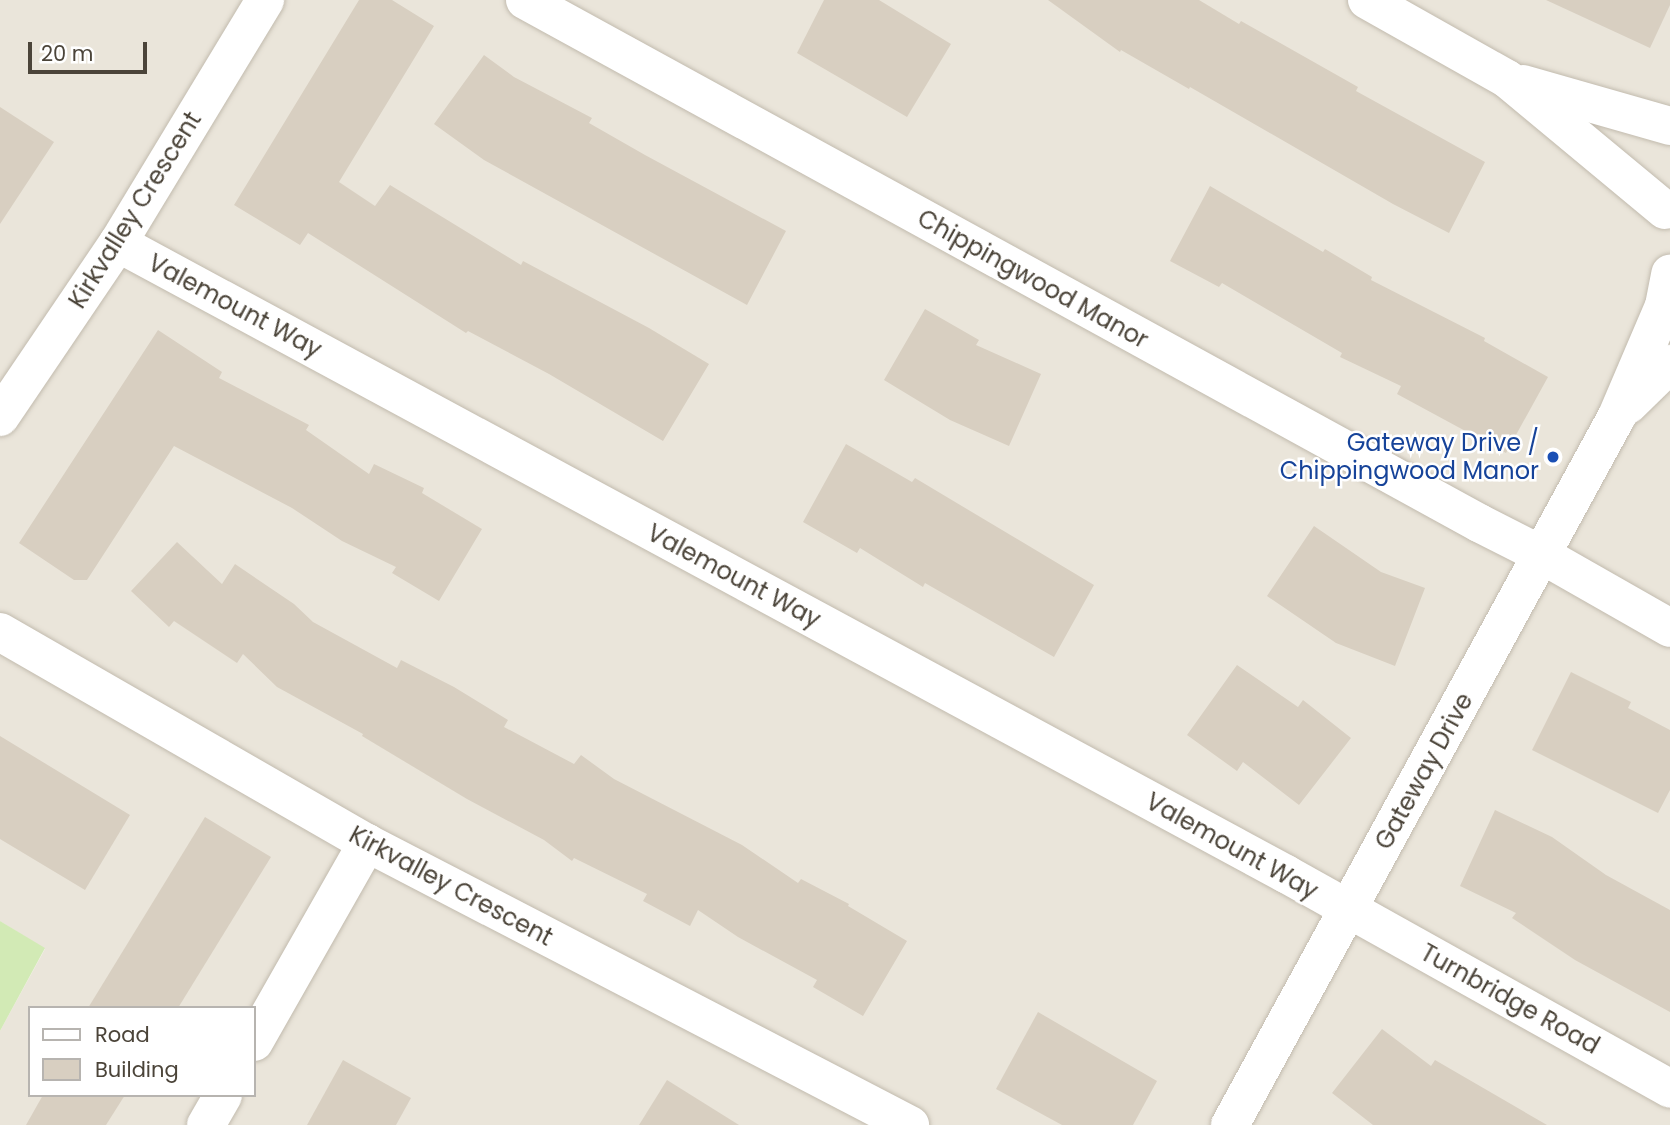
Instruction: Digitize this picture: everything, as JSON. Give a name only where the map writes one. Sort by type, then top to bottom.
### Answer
[{"type":"street","name":"Kirkvalley Crescent","points":[[0,417],[118,243],[265,0]]},
{"type":"street","name":"Chippingwood Manor","points":[[525,0],[1466,517],[1542,555],[1670,628]]},
{"type":"street","points":[[1367,0],[1507,79],[1668,206]]},
{"type":"street","points":[[1507,79],[1670,126]]},
{"type":"street","name":"Valemount Way","points":[[118,243],[1349,909]]},
{"type":"street","name":"Gateway Drive","points":[[1230,1125],[1617,416],[1664,306],[1670,274]]},
{"type":"street","name":"Gateway Drive","points":[[1617,416],[1670,364]]},
{"type":"street","name":"Kirkvalley Crescent","points":[[0,632],[367,843],[909,1125]]},
{"type":"street","points":[[256,1038],[367,843]]},
{"type":"street","name":"Turnbridge Road","points":[[1349,909],[1670,1089]]},
{"type":"street","points":[[206,1125],[222,1097]]},
{"type":"shaded area","points":[[0,0],[1670,0],[1670,1125],[0,1125],[0,1031],[45,949],[0,921]]},
{"type":"green space","points":[[0,921],[45,948],[0,1031]]},
{"type":"building","points":[[359,0],[392,0],[434,26],[339,182],[375,206],[390,185],[521,265],[523,261],[649,328],[709,364],[663,441],[549,374],[468,331],[466,333],[308,233],[300,245],[234,205]]},
{"type":"building","points":[[824,0],[879,0],[951,44],[907,117],[797,53]]},
{"type":"building","points":[[1048,0],[1199,0],[1358,87],[1356,91],[1485,162],[1449,233],[1393,204],[1190,87],[1189,89],[1121,50],[1120,52]]},
{"type":"building","points":[[1546,0],[1670,0],[1670,5],[1650,48]]},
{"type":"building","points":[[484,55],[514,77],[592,118],[589,123],[786,231],[747,305],[484,160],[434,124]]},
{"type":"building","points":[[0,107],[54,142],[0,224]]},
{"type":"building","points":[[1210,186],[1323,252],[1325,249],[1372,277],[1371,280],[1485,338],[1484,341],[1548,377],[1506,453],[1397,394],[1401,386],[1340,357],[1342,353],[1222,283],[1219,287],[1170,261]]},
{"type":"building","points":[[925,309],[979,340],[976,345],[1041,374],[1009,446],[950,420],[884,380]]},
{"type":"building","points":[[158,330],[222,372],[219,378],[309,425],[306,430],[369,474],[374,464],[424,488],[422,493],[482,529],[439,601],[392,573],[396,567],[342,541],[292,508],[174,446],[87,580],[74,580],[19,543]]},
{"type":"building","points":[[846,444],[912,482],[915,478],[1094,585],[1054,657],[925,583],[923,587],[860,548],[857,553],[803,522]]},
{"type":"building","points":[[1314,526],[1381,572],[1425,588],[1395,666],[1336,643],[1267,596]]},
{"type":"building","points":[[177,542],[222,584],[235,564],[294,604],[313,622],[397,668],[401,660],[454,687],[508,720],[504,727],[574,764],[581,755],[614,779],[742,845],[798,883],[801,879],[849,904],[848,906],[907,941],[863,1016],[813,987],[817,980],[738,937],[698,910],[690,926],[643,901],[647,894],[574,858],[572,861],[544,840],[467,799],[362,736],[363,734],[277,687],[243,654],[237,663],[174,621],[169,627],[131,591]]},
{"type":"building","points":[[1237,665],[1298,707],[1303,700],[1351,738],[1299,805],[1243,762],[1237,771],[1187,735]]},
{"type":"building","points":[[1571,672],[1631,702],[1628,708],[1670,730],[1670,790],[1658,813],[1532,750]]},
{"type":"building","points":[[0,736],[130,815],[85,890],[0,839]]},
{"type":"building","points":[[1495,810],[1552,837],[1606,875],[1670,910],[1670,1012],[1575,960],[1512,918],[1516,913],[1460,886]]},
{"type":"building","points":[[205,817],[271,857],[179,1006],[89,1006]]},
{"type":"building","points":[[1038,1012],[1157,1081],[1133,1125],[1062,1125],[996,1089]]},
{"type":"building","points":[[1382,1029],[1431,1066],[1435,1060],[1547,1125],[1373,1125],[1332,1093]]},
{"type":"building","points":[[343,1060],[411,1098],[396,1125],[307,1125]]},
{"type":"building","points":[[667,1080],[739,1125],[639,1125]]},
{"type":"building","points":[[42,1097],[124,1097],[106,1125],[26,1125]]},
{"type":"place","name":"Gateway Drive / Chippingwood Manor","points":[[1553,457]]}]
